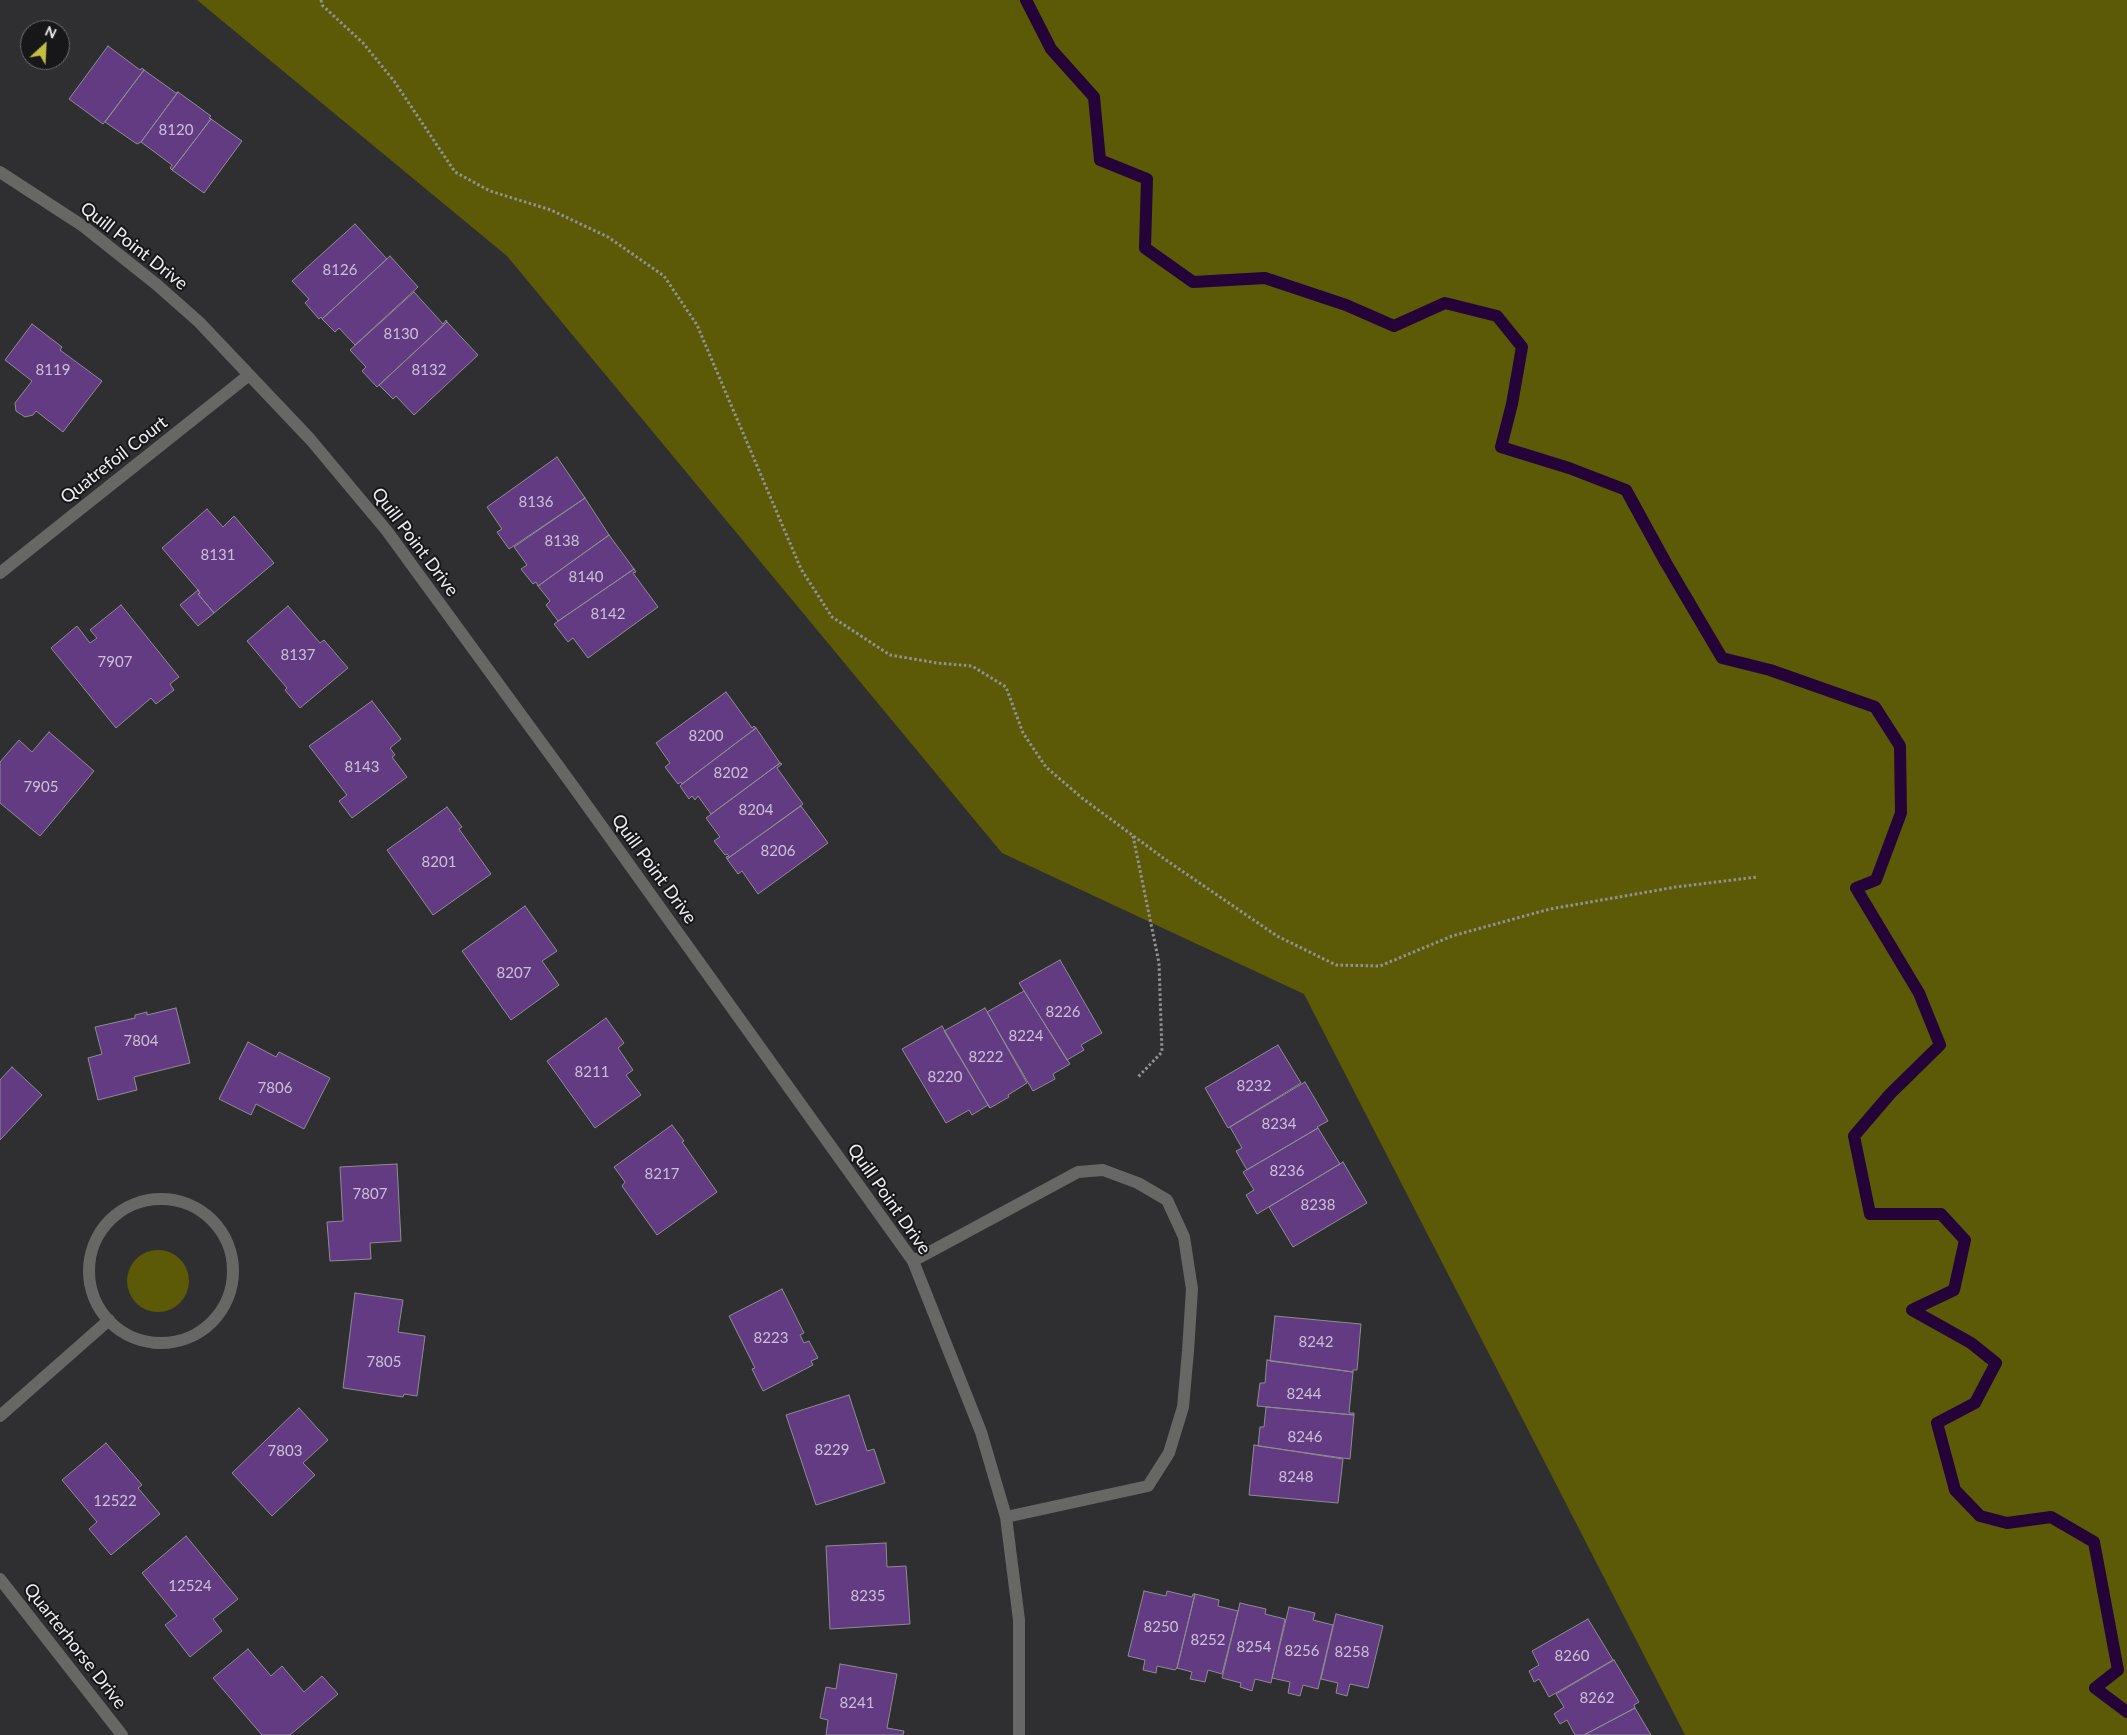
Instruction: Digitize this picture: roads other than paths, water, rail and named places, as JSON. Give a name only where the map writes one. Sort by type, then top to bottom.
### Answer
[{"type":"street","name":"Quill Point Drive","points":[[0,172],[83,226],[156,284],[199,322],[310,439],[387,531],[573,786],[913,1261],[981,1432],[1006,1517],[1019,1620],[1019,1735]]},
{"type":"street","name":"Quatrefoil Court","points":[[0,573],[249,375]]},
{"type":"street","points":[[913,1261],[1078,1172],[1104,1170],[1138,1183],[1167,1200],[1184,1237],[1192,1289],[1189,1333],[1183,1407],[1169,1453],[1148,1486],[1006,1517]]},
{"type":"street","points":[[152,1199],[175,1199],[196,1207],[214,1221],[227,1240],[233,1261],[233,1284],[225,1306],[211,1324],[192,1336],[171,1343],[148,1342],[127,1335],[109,1320],[96,1302],[90,1280],[90,1258],[98,1236],[112,1218],[130,1205],[152,1199]]},
{"type":"street","points":[[0,1416],[109,1320]]},
{"type":"street","name":"Quarterhorse Drive","points":[[0,1579],[122,1735]]},
{"type":"waterway","points":[[1026,0],[1051,49],[1094,97],[1100,160],[1147,179],[1145,248],[1193,282],[1265,278],[1346,305],[1394,326],[1445,303],[1497,316],[1522,347],[1512,404],[1501,447],[1569,468],[1626,490],[1722,658],[1770,670],[1875,707],[1900,746],[1901,813],[1876,880],[1856,888],[1919,993],[1940,1045],[1890,1094],[1854,1136],[1870,1214],[1941,1214],[1965,1240],[1954,1290],[1912,1310],[1971,1343],[1996,1363],[1975,1403],[1937,1423],[1955,1490],[1980,1516],[2007,1523],[2051,1517],[2094,1542],[2118,1670],[2095,1688],[2127,1712]]}]
